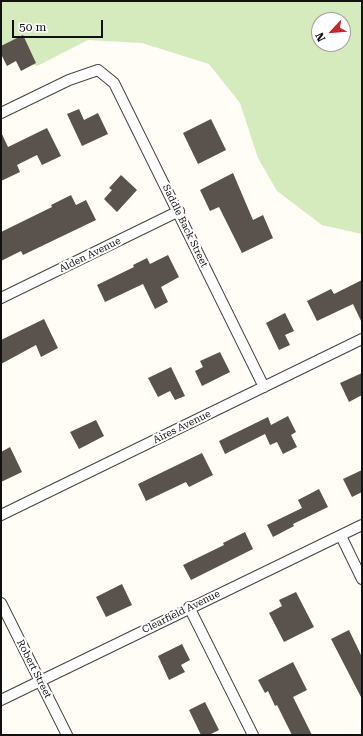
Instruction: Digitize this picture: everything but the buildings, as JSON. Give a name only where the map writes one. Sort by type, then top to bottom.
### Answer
[{"type":"street","name":"Saddle Back Street","points":[[1,113],[69,80],[98,70],[114,83],[179,212],[264,387]]},
{"type":"street","name":"Alden Avenue","points":[[1,298],[179,212]]},
{"type":"street","name":"Aires Avenue","points":[[1,515],[362,339]]},
{"type":"street","name":"Clearfield Avenue","points":[[1,700],[362,525]]},
{"type":"street","points":[[341,536],[362,579]]},
{"type":"street","name":"Robert Street","points":[[1,603],[67,735]]},
{"type":"street","points":[[190,608],[253,735]]},
{"type":"green space","points":[[1,1],[359,1],[362,7],[362,234],[322,225],[277,191],[258,158],[240,103],[209,64],[142,43],[88,40],[37,66],[5,52],[1,48]]}]
